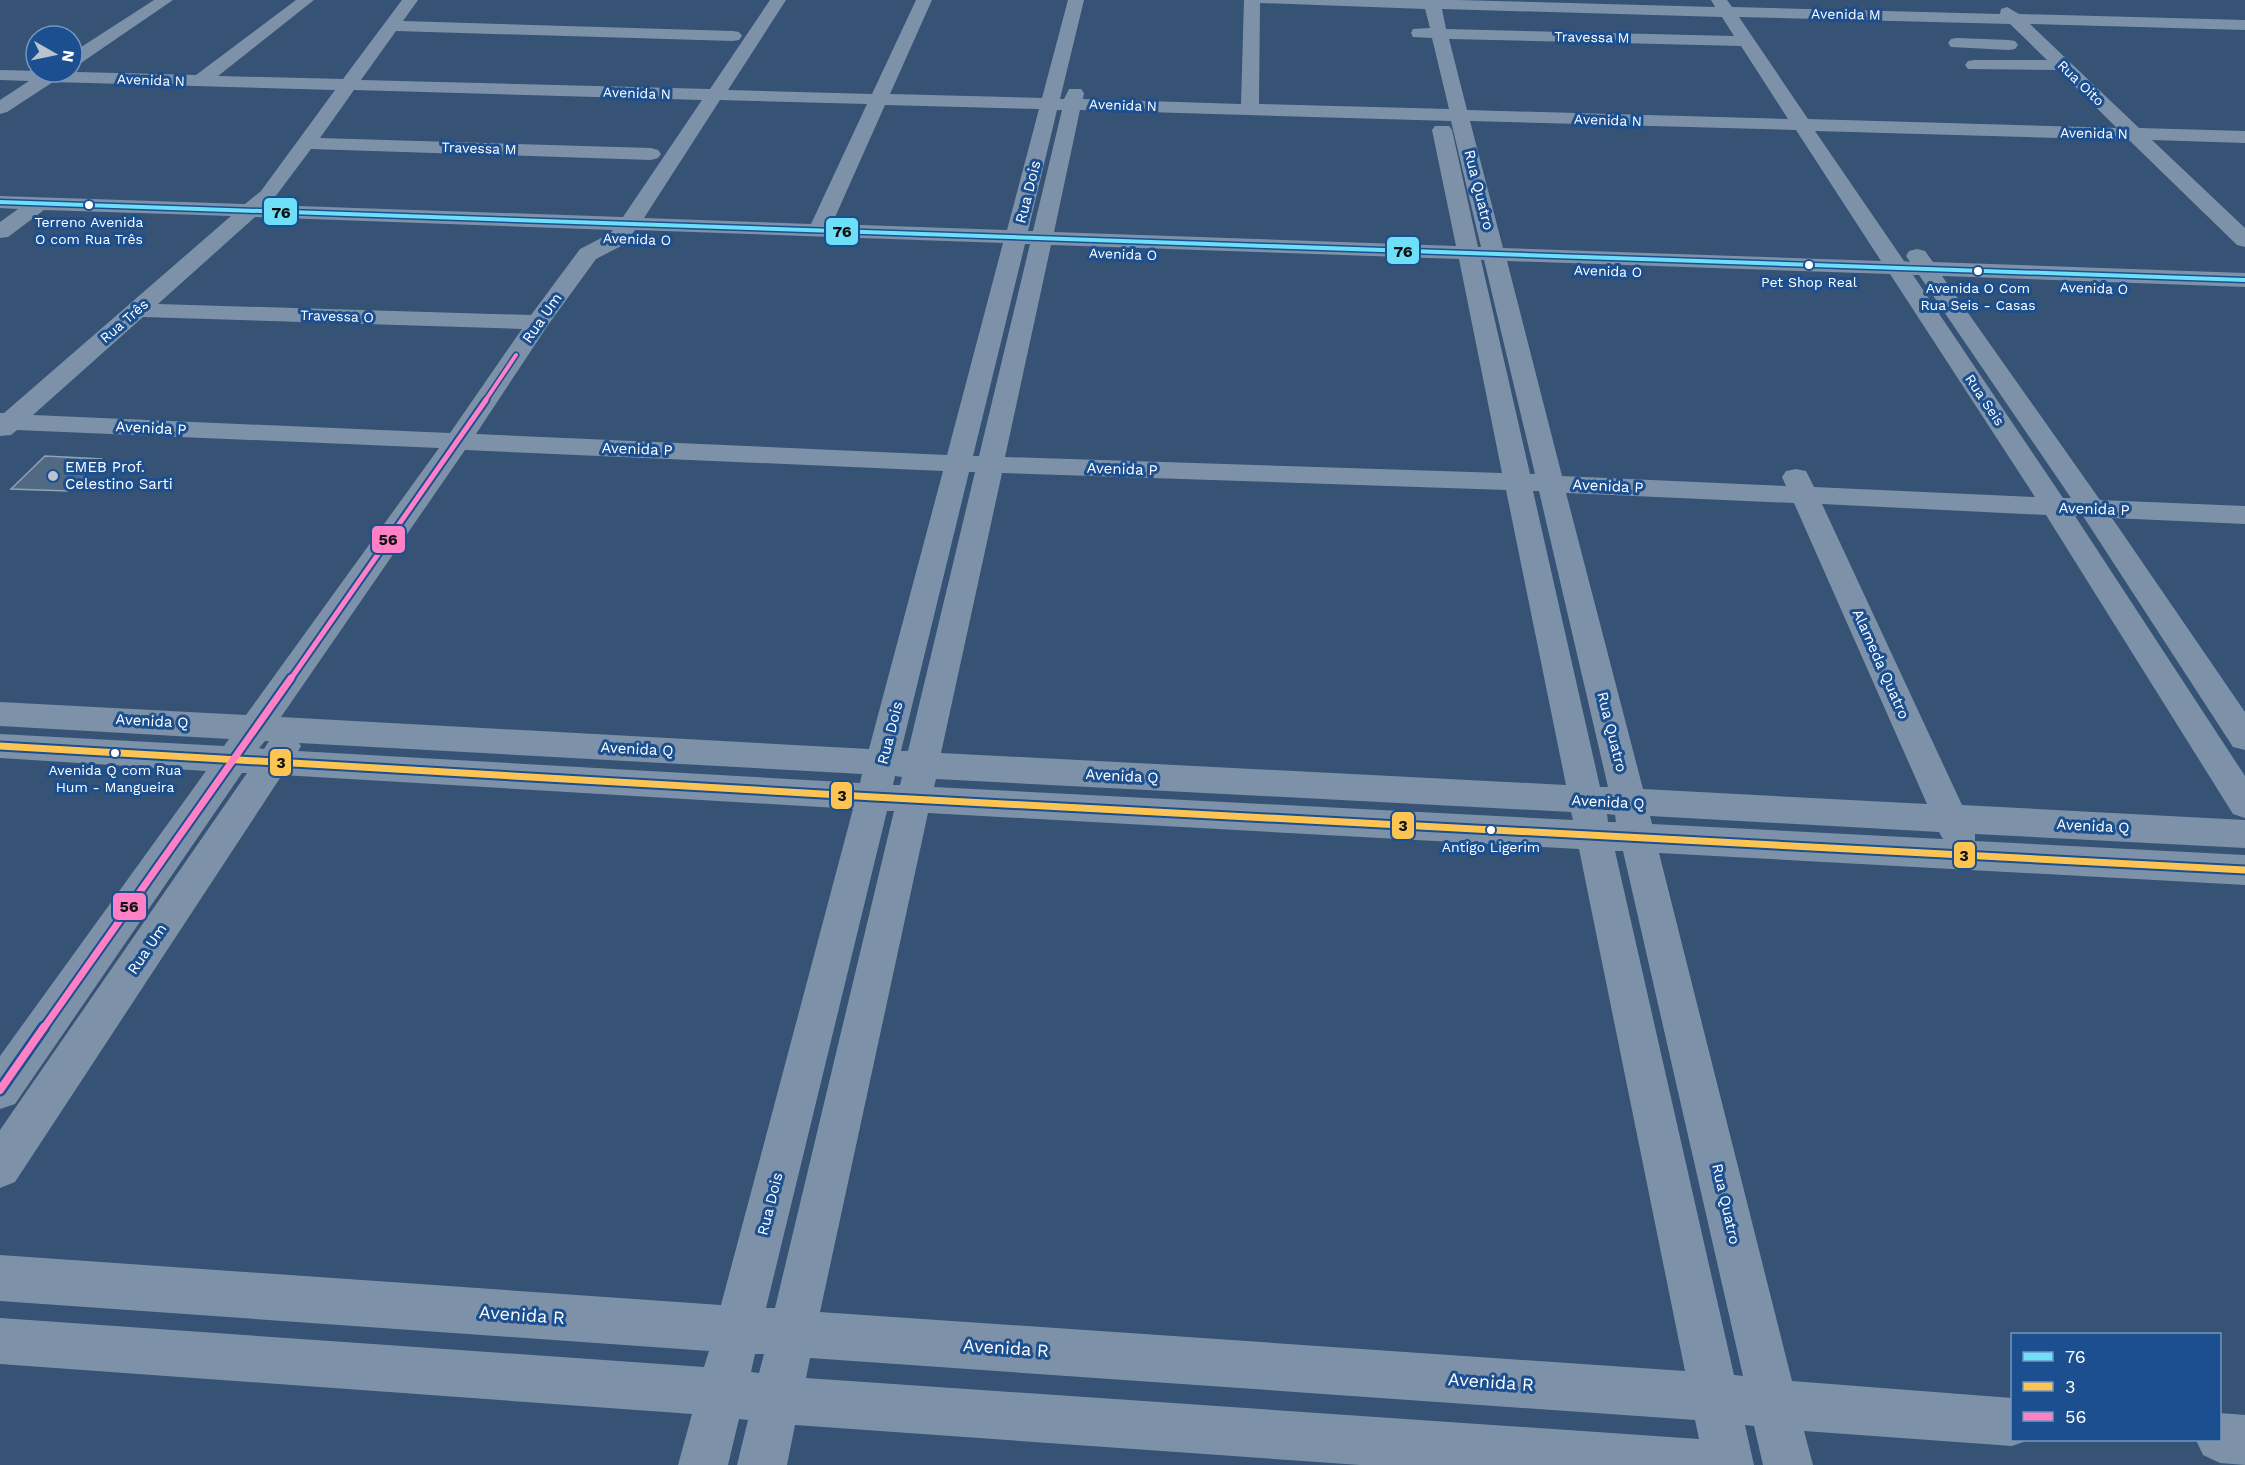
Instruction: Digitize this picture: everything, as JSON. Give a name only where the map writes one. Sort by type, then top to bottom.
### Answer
[{"type":"street","points":[[84,40],[148,0]]},
{"type":"street","points":[[84,53],[165,0]]},
{"type":"street","points":[[206,76],[306,0]]},
{"type":"street","name":"Rua Três","points":[[32,402],[242,218],[280,181],[410,0]]},
{"type":"street","name":"Rua Um","points":[[0,1090],[465,431],[538,322],[607,231],[708,82],[733,36],[759,0]]},
{"type":"street","name":"Rua Um","points":[[681,111],[778,0]]},
{"type":"street","points":[[819,230],[924,0]]},
{"type":"street","name":"Rua Dois","points":[[762,1465],[917,782],[1015,244],[1076,0]]},
{"type":"street","points":[[1250,104],[1252,0]]},
{"type":"street","name":"Avenida M","points":[[1266,0],[1424,12],[1732,5]]},
{"type":"street","name":"Avenida M","points":[[1532,0],[2014,10],[2245,18]]},
{"type":"street","name":"Rua Seis","points":[[1732,5],[1746,41],[1809,120],[1838,145]]},
{"type":"street","name":"Rua Seis","points":[[1732,5],[1916,275],[2077,487],[2245,738]]},
{"type":"street","name":"Avenida M","points":[[2014,10],[2245,26]]},
{"type":"street","name":"Rua Oito","points":[[2014,10],[2043,46],[2063,65],[2142,129],[2186,158]]},
{"type":"street","name":"Rua Oito","points":[[2014,10],[2142,129],[2245,240]]},
{"type":"street","name":"Travessa M","points":[[1424,12],[1746,41]]},
{"type":"street","name":"Rua Quatro","points":[[1424,12],[1483,260],[1549,473],[1788,1465]]},
{"type":"street","points":[[392,26],[733,36]]},
{"type":"street","points":[[1957,43],[2043,46]]},
{"type":"street","name":"Avenida N","points":[[0,65],[24,69]]},
{"type":"street","points":[[1974,65],[2063,65]]},
{"type":"street","name":"Avenida N","points":[[84,68],[206,76]]},
{"type":"street","name":"Rua Dois","points":[[703,1465],[878,780],[1042,244],[1080,70]]},
{"type":"street","name":"Avenida N","points":[[0,75],[24,73]]},
{"type":"street","name":"Avenida N","points":[[84,73],[352,81],[708,82],[881,93],[1448,110],[2142,129],[2245,127]]},
{"type":"street","points":[[0,94],[24,81]]},
{"type":"street","points":[[0,108],[27,84]]},
{"type":"street","name":"Avenida N","points":[[2142,129],[2245,137]]},
{"type":"street","points":[[638,172],[663,137]]},
{"type":"street","name":"Travessa M","points":[[307,143],[651,154]]},
{"type":"street","name":"Avenida O","points":[[0,202],[203,222]]},
{"type":"street","points":[[0,232],[10,217],[38,204]]},
{"type":"street","name":"Avenida O","points":[[10,217],[203,222],[242,218],[1916,275],[2245,280]]},
{"type":"street","name":"Avenida O","points":[[607,231],[819,230],[1015,244]]},
{"type":"street","name":"Rua Seis","points":[[1906,240],[1916,275],[2049,497],[2245,804]]},
{"type":"street","name":"Rua Quatro","points":[[1483,260],[1515,472],[1729,1465]]},
{"type":"street","name":"Avenida O","points":[[1916,275],[2245,293]]},
{"type":"street","name":"Travessa O","points":[[136,310],[538,322]]},
{"type":"street","name":"Avenida P","points":[[3,418],[32,402],[465,431]]},
{"type":"street","name":"Avenida P","points":[[3,418],[465,431],[977,454],[1549,473],[2049,497],[2092,509],[2245,515]]},
{"type":"street","name":"Alameda Quatro","points":[[1799,484],[1968,855]]},
{"type":"street","name":"Avenida P","points":[[2049,497],[2077,487],[2245,493]]},
{"type":"street","name":"Avenida Q","points":[[0,714],[255,726],[284,745],[494,774],[878,780],[1589,818],[1638,838],[2245,870]]},
{"type":"street","points":[[494,774],[509,742]]},
{"type":"street","name":"Avenida Q","points":[[0,746],[233,759],[284,745],[509,742],[878,780]]},
{"type":"street","name":"Rua Um","points":[[0,1167],[284,745]]},
{"type":"street","name":"Avenida Q","points":[[1589,818],[1629,802],[2245,834]]},
{"type":"street","name":"Avenida R","points":[[0,1278],[1714,1397],[1773,1404],[2011,1422]]},
{"type":"street","points":[[0,1341],[722,1392],[777,1400],[1715,1465]]},
{"type":"street","points":[[2221,1438],[2245,1440]]},
{"type":"building","points":[[45,456],[101,459],[69,491],[11,489]]},
{"type":"transit line","name":"76","points":[[0,202],[2245,280]]},
{"type":"transit line","name":"56","points":[[0,1090],[458,441],[516,355]]},
{"type":"transit line","name":"3","points":[[0,746],[874,797],[2245,870]]},
{"type":"place","name":"Terreno Avenida O com Rua Três","points":[[89,205]]},
{"type":"place","name":"Pet Shop Real","points":[[1809,265]]},
{"type":"place","name":"Avenida O Com Rua Seis - Casas","points":[[1978,271]]},
{"type":"place","name":"EMEB Prof. Celestino Sarti","points":[[53,476]]},
{"type":"place","name":"Avenida Q com Rua Hum - Mangueira","points":[[115,753]]},
{"type":"place","name":"Antigo Ligerim","points":[[1491,830]]}]
